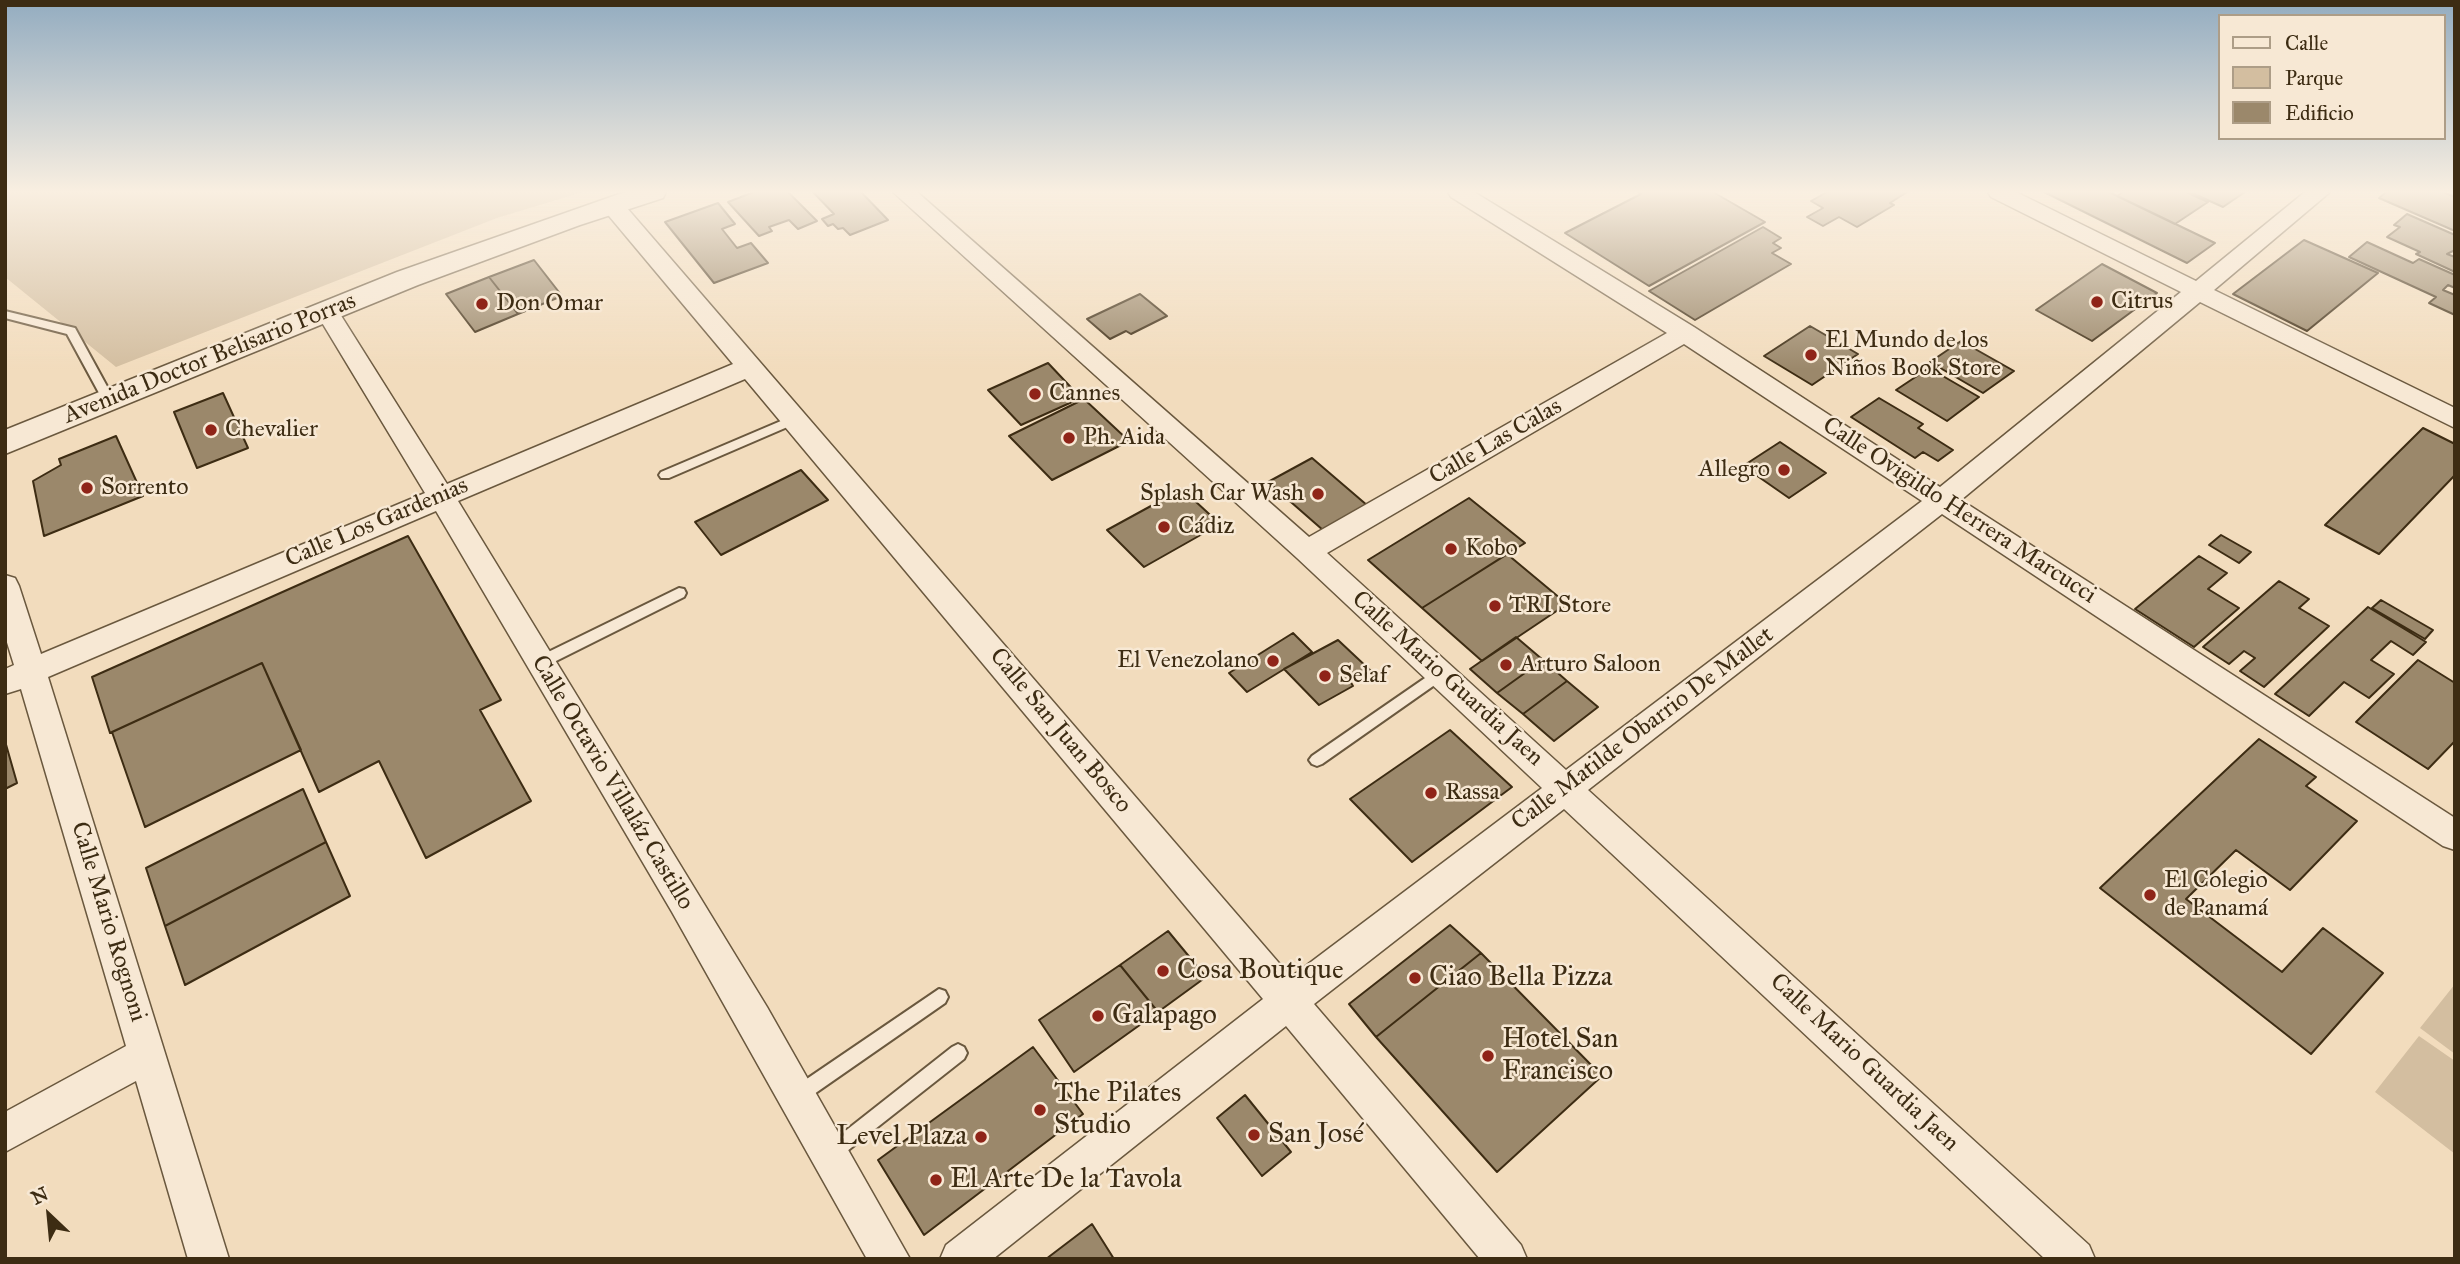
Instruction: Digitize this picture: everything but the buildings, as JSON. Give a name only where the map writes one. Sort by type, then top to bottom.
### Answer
[{"type":"street","name":"Avenida Doctor Belisario Porras","points":[[5,443],[480,251]]},
{"type":"street","name":"Calle San Juan Bosco","points":[[651,251],[1290,1000],[1507,1259]]},
{"type":"street","name":"Calle Mario Guardia Jaen","points":[[970,251],[1441,673],[2075,1259]]},
{"type":"street","name":"Calle Ovigildo Herrera Marcucci","points":[[1554,251],[1685,333],[2455,836]]},
{"type":"street","points":[[2119,251],[2455,419]]},
{"type":"street","name":"Calle Matilde Obarrio De Mallet","points":[[960,1259],[1290,1000],[1942,500],[2247,251]]},
{"type":"street","name":"Calle Octavio Villaláz Castillo","points":[[327,311],[541,662],[798,1095],[890,1259]]},
{"type":"street","name":"Calle Las Calas","points":[[1307,551],[1685,333]]},
{"type":"street","name":"Calle Los Gardenias","points":[[18,676],[750,366]]},
{"type":"street","name":"Calle Mario Rognoni","points":[[5,586],[18,676],[148,1054],[209,1259]]},
{"type":"street","points":[[5,1133],[148,1054]]},
{"type":"lane","points":[[5,314],[71,331],[109,401]]},
{"type":"lane","points":[[665,475],[795,419]]},
{"type":"lane","points":[[541,662],[679,593]]},
{"type":"lane","points":[[1317,760],[1441,673]]},
{"type":"lane","points":[[798,1095],[939,997]]},
{"type":"lane","points":[[831,1153],[958,1053]]},
{"type":"green space","points":[[5,251],[413,251],[116,367],[5,277]]},
{"type":"green space","points":[[2455,984],[2455,1054],[2420,1028]]},
{"type":"green space","points":[[2419,1036],[2455,1061],[2455,1154],[2375,1092]]},
{"type":"place","name":"Citrus","points":[[2097,302]]},
{"type":"place","name":"Don Omar","points":[[482,304]]},
{"type":"place","name":"El Mundo de los Niños Book Store","points":[[1811,355]]},
{"type":"place","name":"Cannes","points":[[1035,394]]},
{"type":"place","name":"Chevalier","points":[[211,430]]},
{"type":"place","name":"Ph. Aida","points":[[1069,438]]},
{"type":"place","name":"Allegro","points":[[1784,470]]},
{"type":"place","name":"Sorrento","points":[[87,488]]},
{"type":"place","name":"Splash Car Wash","points":[[1318,494]]},
{"type":"place","name":"Cádiz","points":[[1164,527]]},
{"type":"place","name":"Kobo","points":[[1451,549]]},
{"type":"place","name":"TRI Store","points":[[1495,606]]},
{"type":"place","name":"El Venezolano","points":[[1273,661]]},
{"type":"place","name":"Arturo Saloon","points":[[1506,665]]},
{"type":"place","name":"Selaf","points":[[1325,676]]},
{"type":"place","name":"Rassa","points":[[1431,793]]},
{"type":"place","name":"El Colegio de Panamá","points":[[2150,895]]},
{"type":"place","name":"Cosa Boutique","points":[[1163,971]]},
{"type":"place","name":"Ciao Bella Pizza","points":[[1415,978]]},
{"type":"place","name":"Galapago","points":[[1098,1016]]},
{"type":"place","name":"Hotel San Francisco","points":[[1488,1056]]},
{"type":"place","name":"The Pilates Studio","points":[[1040,1110]]},
{"type":"place","name":"San José","points":[[1254,1135]]},
{"type":"place","name":"Level Plaza","points":[[981,1137]]},
{"type":"place","name":"El Arte De la Tavola","points":[[936,1180]]}]
